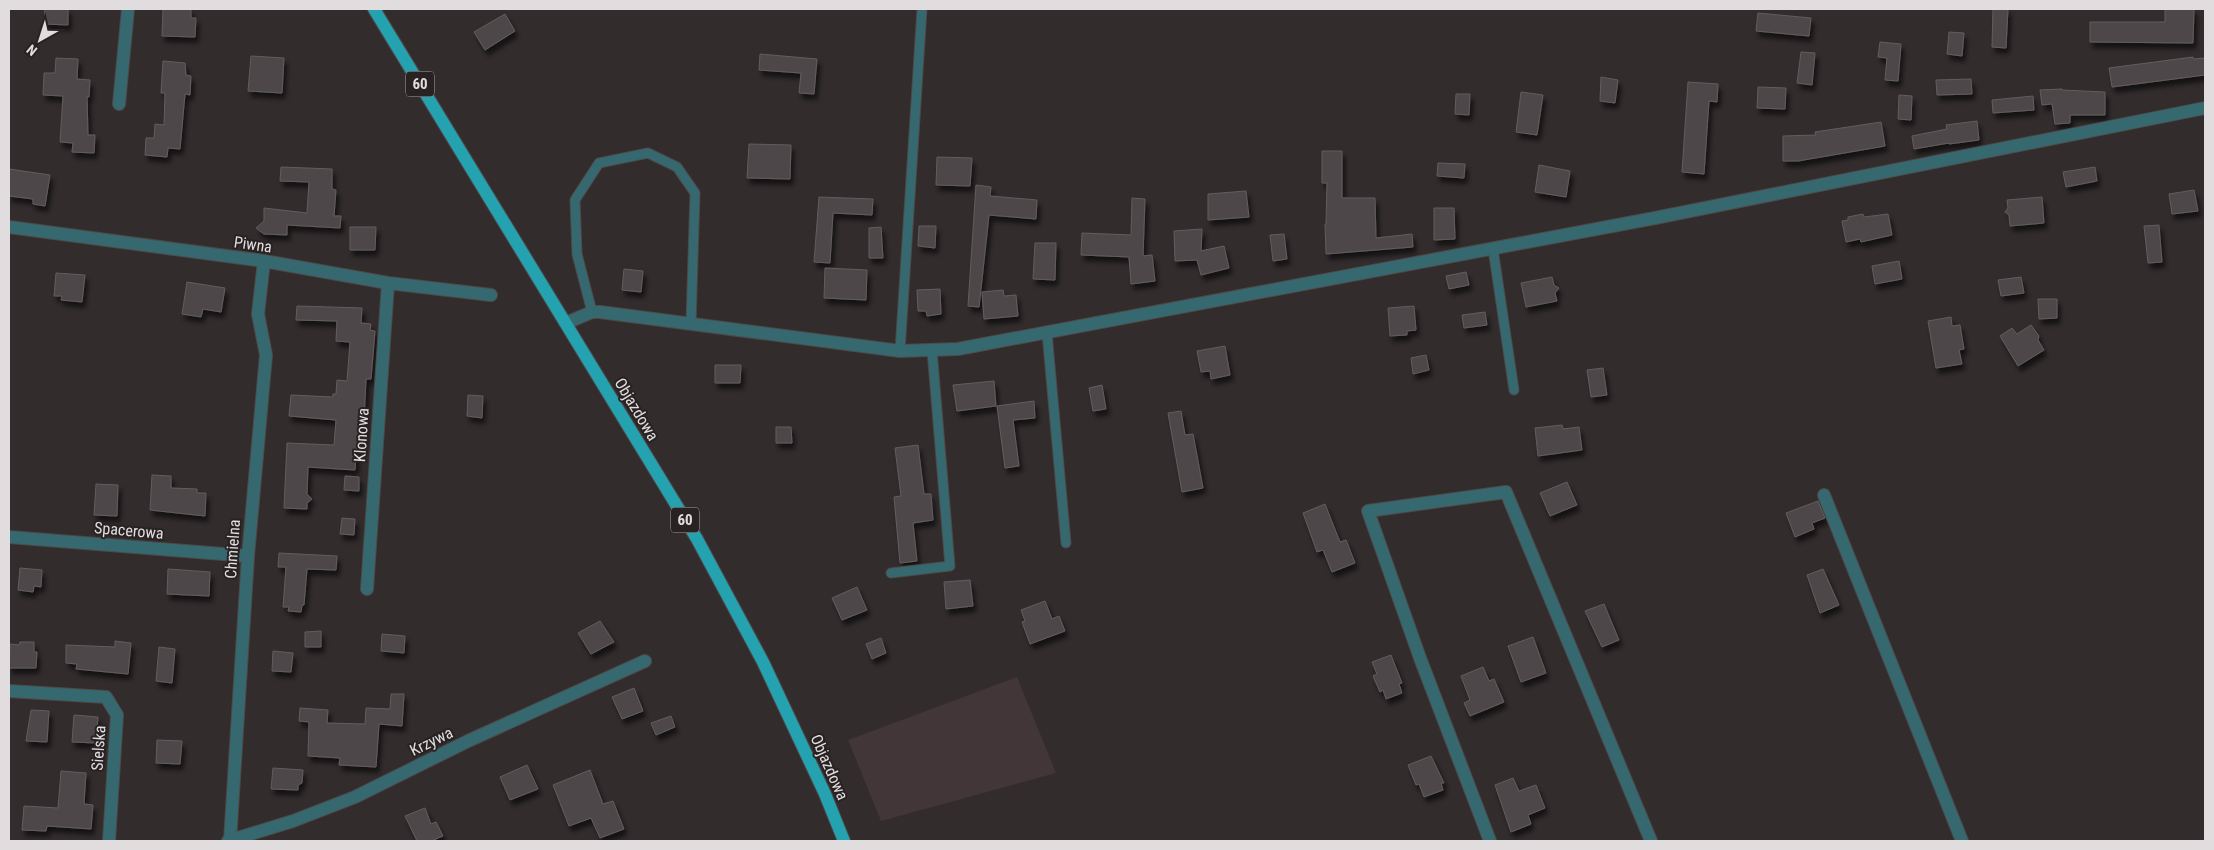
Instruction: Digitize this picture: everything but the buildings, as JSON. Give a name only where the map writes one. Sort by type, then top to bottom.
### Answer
[{"type":"main road","name":"Objazdowa","points":[[374,9],[566,323],[729,597],[793,723],[844,841]]},
{"type":"street","points":[[119,104],[128,9]]},
{"type":"street","points":[[566,323],[592,312],[600,312],[900,351],[958,349],[1665,216],[2205,108]]},
{"type":"street","name":"Piwna","points":[[9,227],[264,261],[388,283],[491,296]]},
{"type":"street","name":"Chmielna","points":[[229,841],[248,556],[266,355],[258,314],[264,261]]},
{"type":"street","name":"Klonowa","points":[[367,589],[388,283]]},
{"type":"street","points":[[1490,841],[1420,658],[1368,511],[1506,492],[1651,841]]},
{"type":"street","points":[[1824,495],[1962,841]]},
{"type":"street","name":"Spacerowa","points":[[9,537],[248,556]]},
{"type":"street","name":"Krzywa","points":[[229,841],[293,821],[355,797],[468,741],[645,661]]},
{"type":"street","name":"Sielska","points":[[9,691],[106,697],[117,714],[109,841]]},
{"type":"lane","points":[[900,351],[922,9]]},
{"type":"lane","points":[[592,312],[577,254],[575,200],[599,163],[648,153],[677,167],[695,193],[691,323]]},
{"type":"lane","points":[[1493,249],[1514,390]]},
{"type":"lane","points":[[1047,333],[1066,543]]},
{"type":"lane","points":[[891,573],[950,566],[932,350]]},
{"type":"shaded area","points":[[1017,677],[1056,773],[881,821],[848,740]]}]
